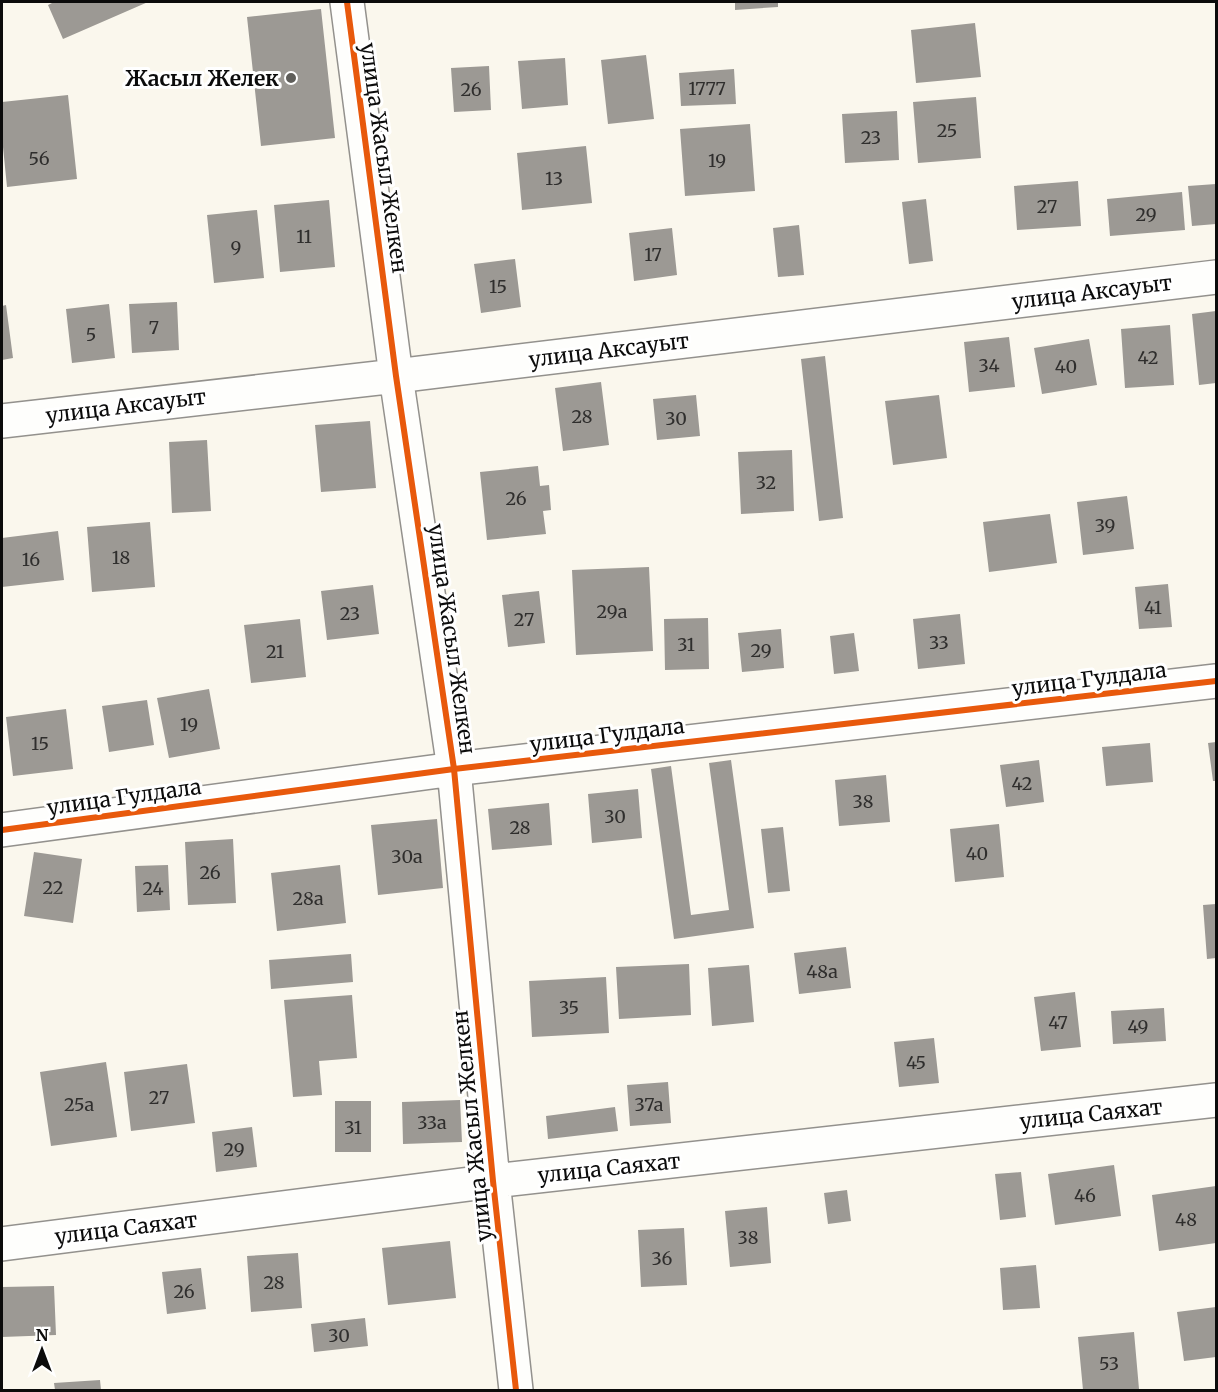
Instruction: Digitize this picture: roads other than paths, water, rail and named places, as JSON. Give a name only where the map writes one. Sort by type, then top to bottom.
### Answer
[{"type":"street","name":"улица Жасыл Желкен","points":[[347,2],[396,376],[454,769],[516,1390]]},
{"type":"street","name":"улица Аксауыт","points":[[2,421],[1216,277]]},
{"type":"street","name":"улица Гулдала","points":[[2,830],[454,769],[1216,681]]},
{"type":"street","name":"улица Саяхат","points":[[2,1244],[494,1181],[1216,1100]]},
{"type":"place","name":"Жасыл Желек","points":[[291,78]]}]
